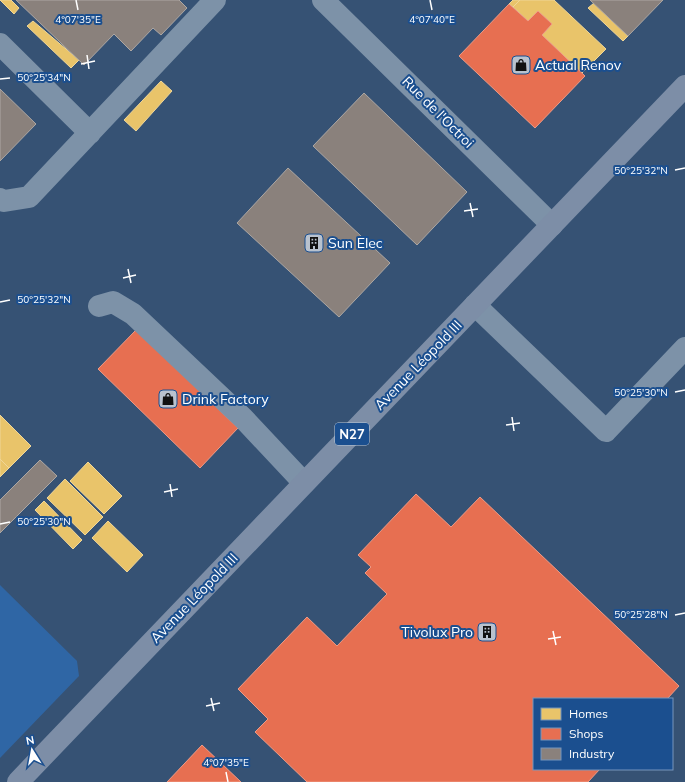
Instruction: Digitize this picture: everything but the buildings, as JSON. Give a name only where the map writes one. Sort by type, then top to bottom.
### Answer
[{"type":"main road","name":"Avenue Léopold III","points":[[24,780],[304,483],[685,86]]},
{"type":"street","points":[[0,199],[4,201],[29,197],[215,0]]},
{"type":"street","name":"Rue de l'Octroi","points":[[323,0],[552,225]]},
{"type":"street","points":[[0,44],[90,133]]},
{"type":"street","points":[[99,306],[113,302],[133,314],[243,418],[304,483]]},
{"type":"street","points":[[475,306],[606,431],[685,348]]},
{"type":"shaded area","points":[[0,585],[77,661],[79,676],[0,758]]},
{"type":"place","name":"Actual Renov","points":[[521,65]]},
{"type":"place","name":"Sun Elec","points":[[314,243]]},
{"type":"place","name":"Drink Factory","points":[[168,399]]},
{"type":"place","name":"Tivolux Pro","points":[[487,632]]}]
